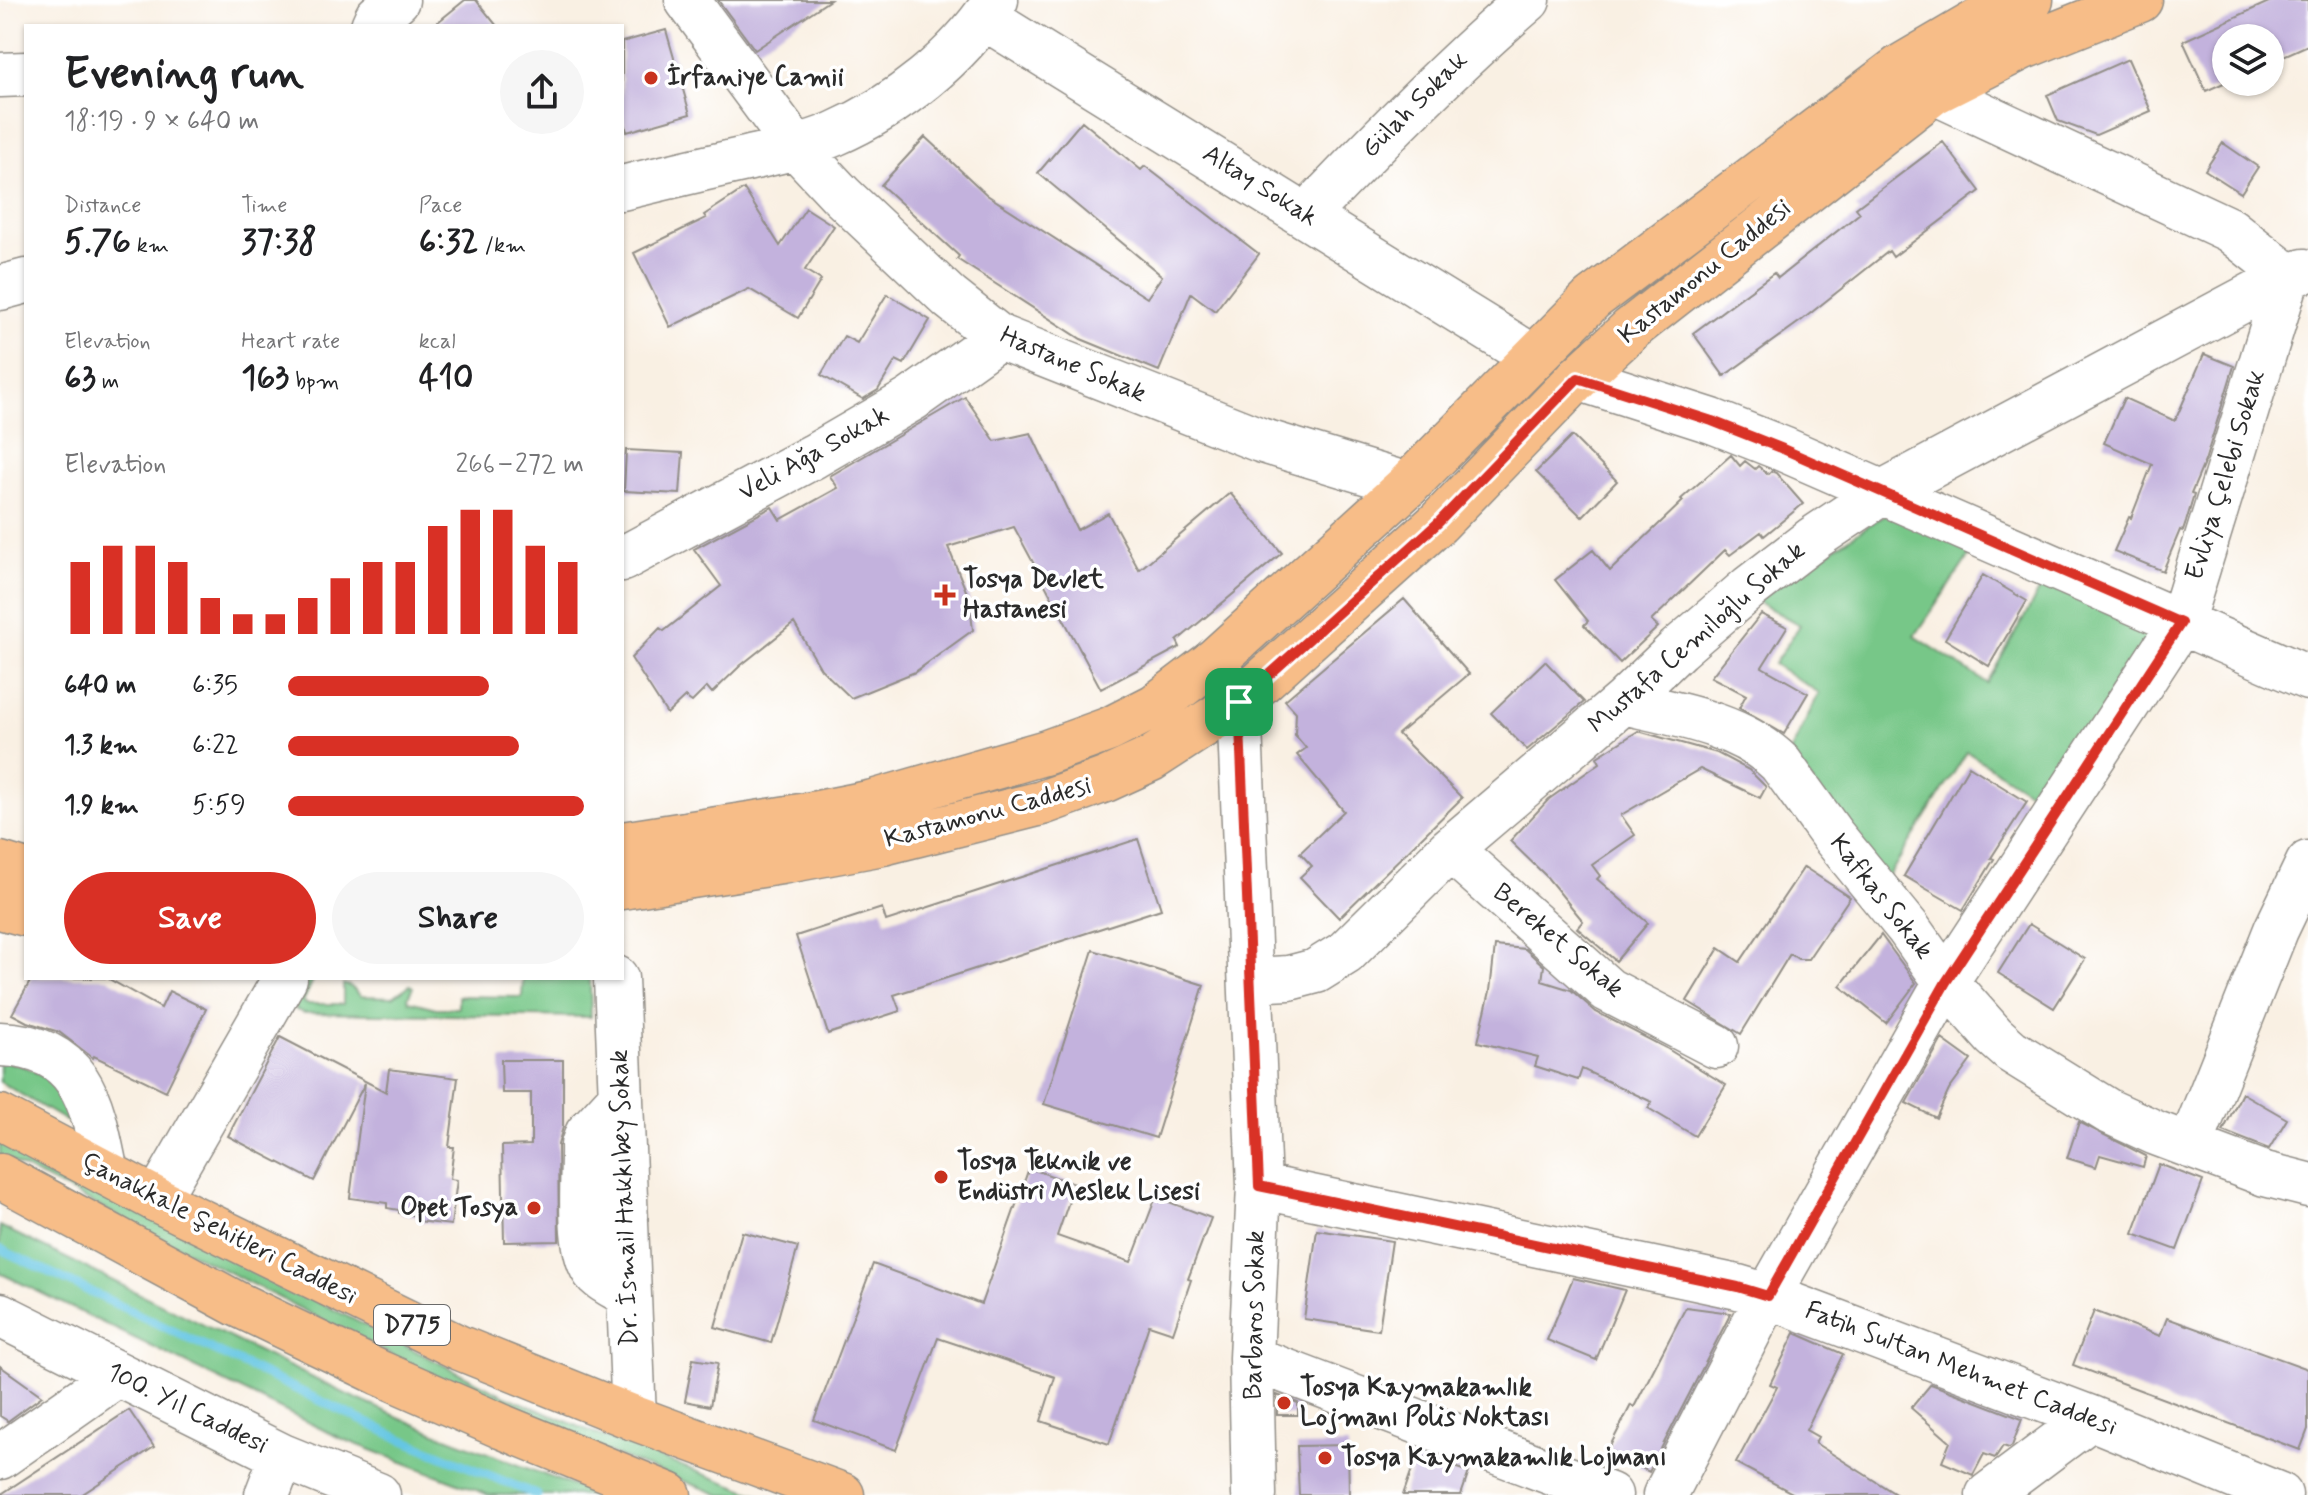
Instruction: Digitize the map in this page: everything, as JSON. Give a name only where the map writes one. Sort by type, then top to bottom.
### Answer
[{"type":"main road","name":"Kastamonu Caddesi","points":[[624,844],[873,802],[1047,752],[1110,729],[1155,706],[1213,662],[1408,485],[1592,299],[1900,67],[1982,19],[2031,0]]},
{"type":"main road","name":"Kastamonu Caddesi","points":[[624,887],[883,843],[1042,803],[1151,759],[1239,702],[1438,523],[1578,378],[1631,329],[1934,92],[2021,48],[2140,0]]},
{"type":"main road","points":[[0,864],[19,905]]},
{"type":"main road","name":"Çanakkale Şehitleri Caddesi","points":[[0,1117],[157,1200],[460,1348],[634,1418],[842,1495]]},
{"type":"main road","name":"Çanakkale Şehitleri Caddesi","points":[[0,1176],[237,1304],[380,1373],[669,1495]]},
{"type":"street","points":[[374,24],[377,17],[397,0]]},
{"type":"street","name":"Hastane Sokak","points":[[687,0],[796,147],[874,227],[950,298],[999,337],[1260,440],[1408,485]]},
{"type":"street","name":"Gülah Sokak","points":[[1307,215],[1387,130],[1474,46],[1528,0]]},
{"type":"street","points":[[624,188],[796,147],[834,134],[870,115],[930,74],[956,51],[991,9]]},
{"type":"street","name":"Altay Sokak","points":[[991,9],[1307,215],[1533,357]]},
{"type":"street","points":[[0,75],[24,74]]},
{"type":"street","points":[[1934,92],[2230,230],[2298,273]]},
{"type":"street","name":"Mustafa Cemiloğlu Sokak","points":[[1251,980],[1289,978],[1316,971],[1345,953],[1450,849],[1623,702],[1678,649],[1749,588],[1814,538],[1883,492],[2298,273]]},
{"type":"street","name":"Evliya Çelebi Sokak","points":[[1665,1495],[1768,1296],[1946,982],[2181,623],[2298,273]]},
{"type":"street","points":[[0,288],[24,282]]},
{"type":"street","name":"Veli Ağa Sokak","points":[[624,558],[814,456],[912,399],[999,337]]},
{"type":"street","points":[[1578,378],[1712,421],[1883,492],[2308,678]]},
{"type":"street","points":[[1213,662],[1239,702]]},
{"type":"street","name":"Barbaros Sokak","points":[[1239,702],[1259,1186],[1251,1358],[1254,1495]]},
{"type":"street","name":"Kafkas Sokak","points":[[1623,702],[1719,728],[1771,753],[1839,845],[1908,928],[1946,982],[1994,1036],[2023,1059],[2108,1111],[2265,1174],[2308,1185]]},
{"type":"street","name":"Bereket Sokak","points":[[1450,849],[1608,990],[1716,1046]]},
{"type":"street","points":[[2190,1146],[2276,930],[2308,863]]},
{"type":"street","points":[[157,1200],[284,980]]},
{"type":"street","name":"Dr. İsmail Hakkıbey Sokak","points":[[616,980],[634,1418]]},
{"type":"street","points":[[0,1044],[40,1050],[69,1069],[88,1098],[106,1173]]},
{"type":"street","name":"Fatih Sultan Mehmet Caddesi","points":[[1259,1186],[1768,1296],[2091,1418],[2280,1495]]},
{"type":"street","name":"100. Yıl Caddesi","points":[[0,1315],[117,1375],[275,1475],[378,1495]]},
{"type":"street","points":[[1251,1358],[1610,1495]]},
{"type":"street","points":[[0,1457],[117,1375]]},
{"type":"street","points":[[1988,1495],[2091,1418]]},
{"type":"green space","points":[[1887,513],[1973,550],[1915,636],[1987,683],[2043,584],[2157,633],[2044,801],[1967,752],[1886,880],[1790,753],[1819,693],[1774,664],[1800,625],[1756,601]]},
{"type":"green space","points":[[306,980],[313,980],[303,1002],[307,1004],[343,1004],[343,984],[361,996],[393,997],[410,985],[413,987],[409,1001],[436,1008],[458,1008],[458,996],[522,997],[523,980],[590,980],[591,1017],[304,1013],[296,1010],[294,1005]]},
{"type":"green space","points":[[0,1061],[27,1068],[47,1080],[61,1098],[71,1124],[0,1082]]},
{"type":"green space","points":[[0,1141],[501,1394],[609,1439],[760,1495],[721,1495],[612,1454],[413,1366],[0,1156]]},
{"type":"green space","points":[[0,1226],[348,1395],[433,1432],[597,1495],[489,1495],[340,1438],[0,1273]]},
{"type":"building","points":[[465,0],[476,0],[495,24],[435,24]]},
{"type":"building","points":[[718,0],[830,0],[755,50]]},
{"type":"building","points":[[2273,0],[2308,0],[2308,45],[2284,56],[2284,24],[2220,24]]},
{"type":"building","points":[[2212,28],[2212,88],[2206,91],[2183,41]]},
{"type":"building","name":"İrfaniye Camii","points":[[666,30],[690,114],[627,132],[624,121],[624,41]]},
{"type":"building","points":[[2128,59],[2151,111],[2096,135],[2058,121],[2047,95]]},
{"type":"building","points":[[1082,121],[1141,170],[1145,166],[1259,254],[1215,311],[1191,293],[1159,371],[1081,339],[957,259],[959,256],[881,185],[925,137],[987,195],[1147,298],[1162,276],[1038,173]]},
{"type":"building","points":[[1943,142],[1980,191],[1893,257],[1889,251],[1802,320],[1724,376],[1693,333],[1774,273],[1778,278],[1860,213],[1856,208]]},
{"type":"building","points":[[2223,143],[2258,167],[2241,193],[2205,170]]},
{"type":"building","points":[[744,189],[780,246],[806,208],[834,226],[805,270],[821,280],[798,318],[749,289],[670,327],[634,253],[706,218],[704,215]]},
{"type":"building","points":[[887,294],[930,320],[904,364],[896,360],[878,390],[863,399],[821,375],[844,336],[857,343]]},
{"type":"building","points":[[2204,354],[2234,366],[2205,461],[2191,494],[2194,495],[2183,531],[2180,530],[2163,571],[2114,551],[2152,464],[2104,443],[2124,398],[2175,421]]},
{"type":"building","points":[[965,397],[995,441],[1031,433],[1077,530],[1108,513],[1139,570],[1230,493],[1282,553],[1177,641],[1180,647],[1101,689],[1014,527],[948,547],[969,598],[973,630],[915,672],[851,698],[821,669],[794,623],[712,693],[707,687],[692,702],[685,697],[667,714],[631,658],[660,628],[664,631],[721,586],[694,549],[772,507],[780,520],[838,488],[830,476]]},
{"type":"building","points":[[1572,436],[1617,481],[1582,517],[1536,472]]},
{"type":"building","points":[[626,450],[683,453],[680,494],[624,491]]},
{"type":"building","points":[[1731,455],[1740,466],[1745,461],[1755,469],[1758,466],[1768,474],[1771,471],[1776,473],[1803,504],[1764,536],[1761,532],[1730,555],[1725,550],[1651,621],[1658,627],[1620,663],[1584,625],[1588,621],[1555,580],[1593,550],[1610,571],[1683,501],[1681,499]]},
{"type":"building","points":[[1983,575],[2027,601],[1989,666],[1945,639]]},
{"type":"building","points":[[1404,599],[1469,674],[1398,734],[1462,798],[1339,918],[1300,877],[1312,866],[1300,853],[1344,811],[1297,755],[1306,748],[1295,735],[1296,712],[1285,700]]},
{"type":"building","points":[[1761,614],[1787,627],[1762,667],[1808,693],[1784,734],[1739,708],[1746,695],[1711,677]]},
{"type":"building","points":[[1545,661],[1584,702],[1527,750],[1491,713]]},
{"type":"building","points":[[1638,731],[1717,753],[1749,770],[1766,787],[1760,798],[1700,769],[1621,815],[1635,835],[1592,865],[1600,876],[1597,879],[1648,923],[1616,961],[1577,928],[1583,921],[1546,876],[1510,841],[1549,799],[1600,763],[1597,757]]},
{"type":"building","points":[[1969,766],[2027,802],[1991,858],[1994,859],[1963,910],[1904,876]]},
{"type":"building","points":[[1138,839],[1161,909],[894,995],[900,1011],[828,1034],[796,936],[882,908],[886,921]]},
{"type":"building","points":[[1804,867],[1850,897],[1808,959],[1798,959],[1790,954],[1741,1034],[1687,1001],[1719,948],[1740,962]]},
{"type":"building","points":[[2029,924],[2085,959],[2054,1008],[1998,973]]},
{"type":"building","points":[[1881,935],[1916,983],[1886,1023],[1840,986]]},
{"type":"building","points":[[1495,946],[1525,949],[1544,966],[1542,981],[1571,990],[1596,1012],[1666,1048],[1726,1085],[1695,1136],[1648,1108],[1652,1102],[1582,1069],[1578,1080],[1535,1066],[1538,1057],[1478,1042],[1490,991]]},
{"type":"building","points":[[1093,950],[1204,985],[1156,1138],[1044,1104]]},
{"type":"building","points":[[31,980],[111,980],[161,1008],[169,991],[206,1009],[166,1091],[93,1058],[59,1032],[12,1014]]},
{"type":"building","points":[[280,1037],[386,1092],[389,1069],[458,1078],[449,1147],[454,1147],[450,1179],[457,1180],[451,1225],[417,1221],[418,1216],[387,1208],[387,1203],[350,1198],[365,1083],[314,1181],[228,1136]]},
{"type":"building","points":[[1942,1039],[1971,1060],[1949,1090],[1936,1118],[1906,1103]]},
{"type":"building","points":[[501,1060],[563,1060],[563,1127],[558,1145],[559,1241],[504,1242],[502,1146],[531,1145],[531,1093],[502,1093]]},
{"type":"building","points":[[2242,1093],[2287,1119],[2269,1149],[2223,1131]]},
{"type":"building","points":[[2079,1122],[2146,1156],[2143,1167],[2100,1155],[2096,1167],[2067,1158]]},
{"type":"building","points":[[2159,1164],[2203,1181],[2177,1250],[2133,1234]]},
{"type":"building","points":[[1029,1168],[1075,1184],[1057,1236],[1131,1262],[1156,1197],[1211,1218],[1188,1279],[1191,1280],[1173,1333],[1149,1325],[1109,1444],[1041,1421],[1055,1377],[938,1338],[896,1450],[814,1420],[873,1264],[981,1304]]},
{"type":"building","points":[[1317,1230],[1392,1241],[1379,1330],[1304,1319]]},
{"type":"building","points":[[742,1232],[798,1247],[771,1343],[715,1327]]},
{"type":"building","points":[[1573,1278],[1625,1290],[1596,1360],[1547,1340]]},
{"type":"building","points":[[1686,1307],[1731,1313],[1649,1472],[1608,1450]]},
{"type":"building","points":[[2094,1311],[2160,1336],[2167,1318],[2308,1369],[2308,1429],[2300,1450],[2073,1365]]},
{"type":"building","points":[[1795,1333],[1843,1354],[1806,1430],[1818,1437],[1815,1443],[1897,1495],[1796,1495],[1736,1463],[1777,1387],[1770,1384]]},
{"type":"building","points":[[693,1359],[718,1363],[710,1406],[685,1401]]},
{"type":"building","points":[[0,1366],[42,1396],[8,1421],[0,1416]]},
{"type":"building","points":[[1931,1384],[2022,1419],[2012,1446],[2003,1446],[1995,1458],[1984,1454],[1973,1475],[1942,1462],[1950,1442],[1911,1408]]},
{"type":"building","points":[[1277,1395],[1298,1403],[1298,1415],[1277,1415]]},
{"type":"building","points":[[129,1410],[154,1447],[81,1495],[0,1495]]},
{"type":"building","name":"Tosya Kaymakamlık Lojmanı","points":[[1348,1445],[1349,1495],[1299,1495],[1297,1446]]},
{"type":"building","points":[[1417,1455],[1469,1472],[1461,1495],[1403,1495]]},
{"type":"waterway","points":[[0,1249],[399,1438],[537,1495]]},
{"type":"place","name":"İrfaniye Camii","points":[[651,78]]},
{"type":"place","name":"Tosya Devlet Hastanesi","points":[[945,595]]},
{"type":"place","name":"Tosya Teknik ve Endüstri Meslek Lisesi","points":[[941,1177]]},
{"type":"place","name":"Opet Tosya","points":[[534,1208]]},
{"type":"place","name":"Tosya Kaymakamlık Lojmanı Polis Noktası","points":[[1284,1403]]},
{"type":"place","name":"Tosya Kaymakamlık Lojmanı","points":[[1325,1458]]},
{"type":"route","points":[[1578,378],[1712,421],[1783,449],[2181,623],[1946,982],[1768,1296],[1452,1225],[1259,1186],[1239,702],[1438,523],[1578,378]]}]
